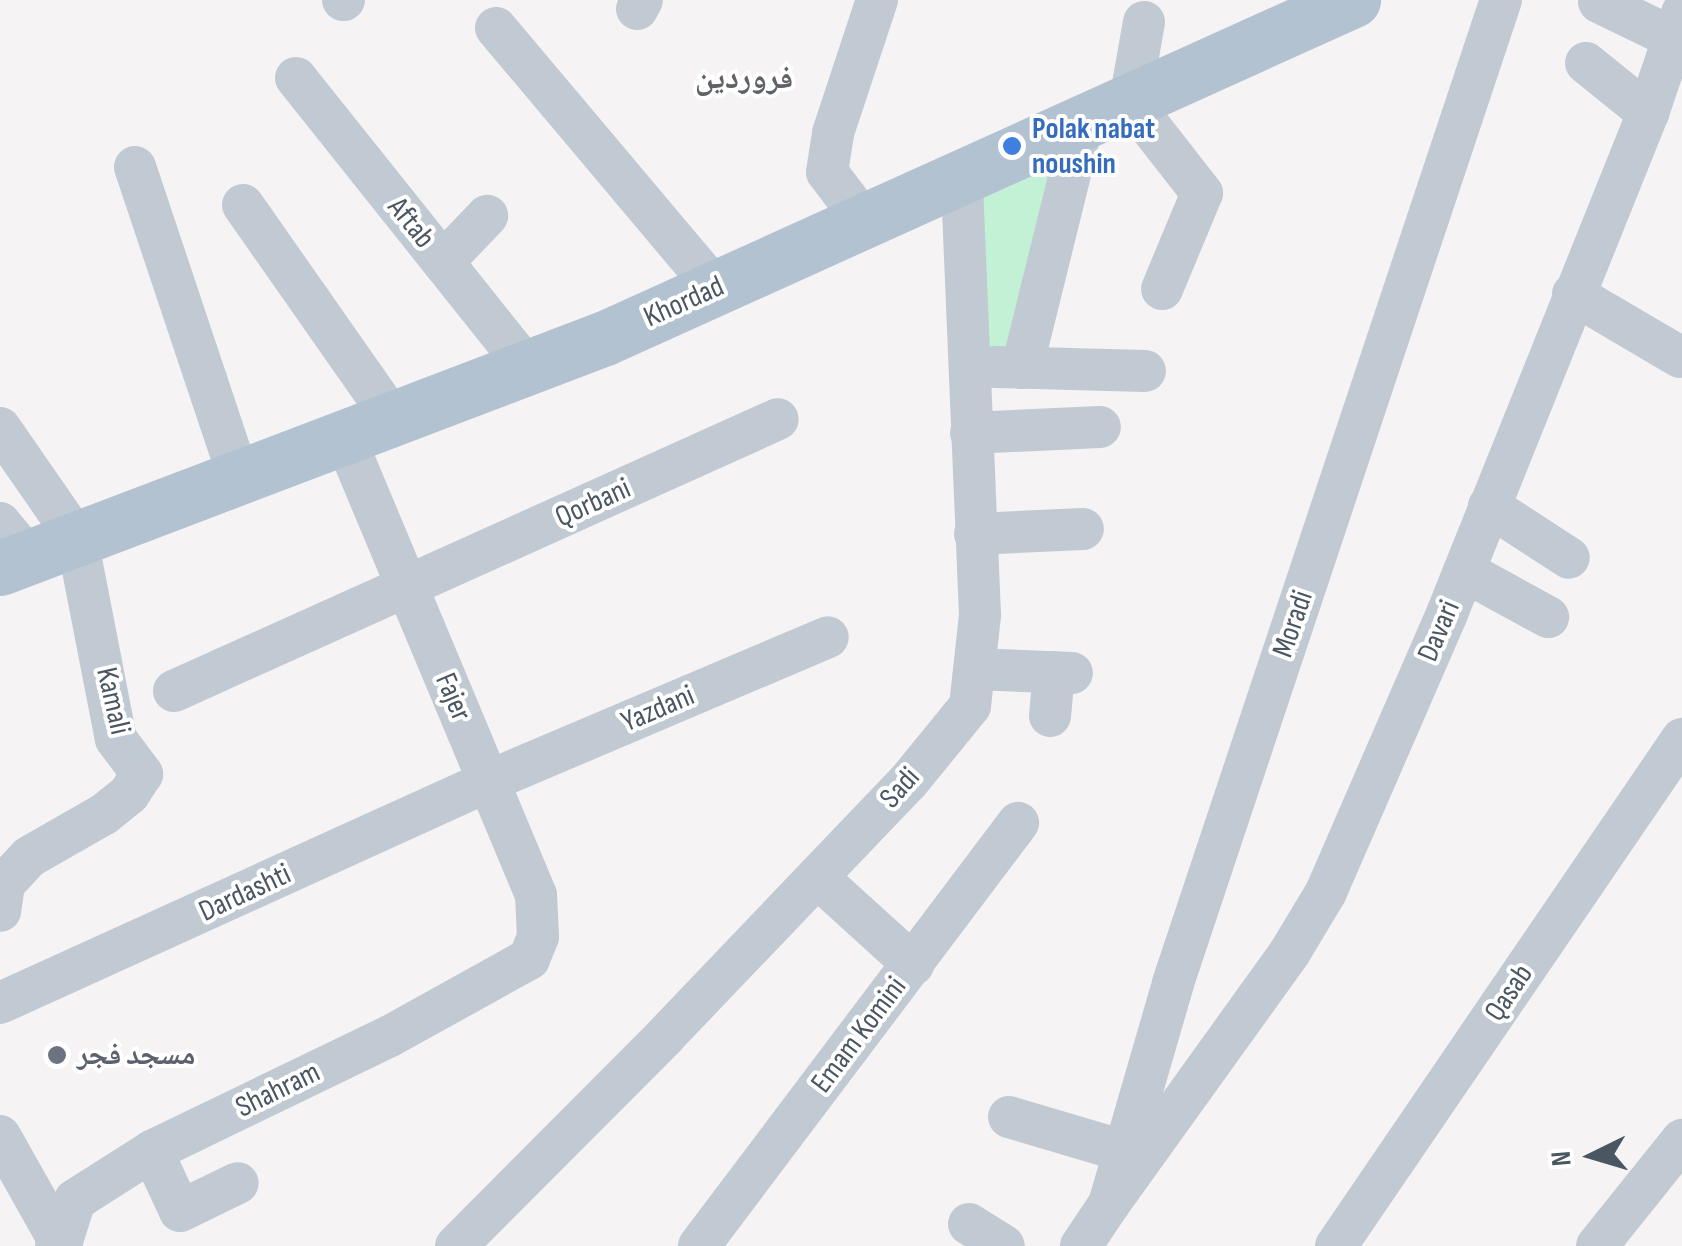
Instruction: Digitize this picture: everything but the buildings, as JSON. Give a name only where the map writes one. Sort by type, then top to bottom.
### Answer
[{"type":"main road","name":"Khordad","points":[[26,547],[239,477],[528,367],[715,288],[1354,0]]},
{"type":"street","points":[[864,221],[827,172],[834,134],[877,0]]},
{"type":"street","name":"Moradi","points":[[1081,1246],[1109,1204],[1196,912],[1502,0]]},
{"type":"street","points":[[1599,2],[1678,25]]},
{"type":"street","points":[[1022,368],[1106,111],[1144,22]]},
{"type":"street","name":"Davari","points":[[1109,1204],[1290,952],[1326,892],[1464,571],[1648,113],[1678,25]]},
{"type":"street","points":[[496,28],[715,288]]},
{"type":"street","points":[[1586,63],[1648,113]]},
{"type":"street","name":"Aftab","points":[[296,78],[528,367]]},
{"type":"street","points":[[1106,111],[1202,192],[1162,289]]},
{"type":"street","points":[[135,167],[239,477]]},
{"type":"street","name":"Sadi","points":[[456,1246],[908,782],[970,706],[980,615],[962,176]]},
{"type":"street","name":"Fajer","points":[[152,1151],[390,1036],[529,960],[538,937],[536,895],[407,587],[368,428],[243,205]]},
{"type":"street","points":[[443,262],[487,216]]},
{"type":"street","points":[[1573,294],[1680,357]]},
{"type":"street","points":[[968,366],[1145,371]]},
{"type":"street","name":"Qorbani","points":[[174,691],[778,419]]},
{"type":"street","points":[[0,428],[26,547]]},
{"type":"street","points":[[971,433],[1100,428]]},
{"type":"street","points":[[1489,506],[1570,558]]},
{"type":"street","points":[[976,534],[1082,529]]},
{"type":"street","name":"Kamali","points":[[1,887],[29,857],[129,794],[142,774],[116,740],[26,547]]},
{"type":"street","points":[[1464,571],[1548,617]]},
{"type":"street","name":"Yazdani","points":[[489,782],[828,637]]},
{"type":"street","points":[[976,669],[1063,673],[1050,716]]},
{"type":"street","name":"Qasab","points":[[1336,1246],[1682,739]]},
{"type":"street","name":"Dardashti","points":[[0,1003],[489,782]]},
{"type":"street","name":"Emam Komini","points":[[699,1246],[1018,823]]},
{"type":"street","points":[[817,876],[913,964]]},
{"type":"street","points":[[1010,1117],[1124,1151]]},
{"type":"street","points":[[0,1136],[60,1245]]},
{"type":"street","points":[[1598,1246],[1681,1142]]},
{"type":"street","points":[[60,1245],[75,1200],[152,1151],[180,1211],[238,1183]]},
{"type":"green space","points":[[1064,157],[1017,353],[979,353],[976,185]]},
{"type":"place","name":"Polak nabat noushin","points":[[1012,146]]},
{"type":"place","name":"مسجد فجر","points":[[57,1055]]},
{"type":"district","name":"فروردین","points":[[744,79]]}]
